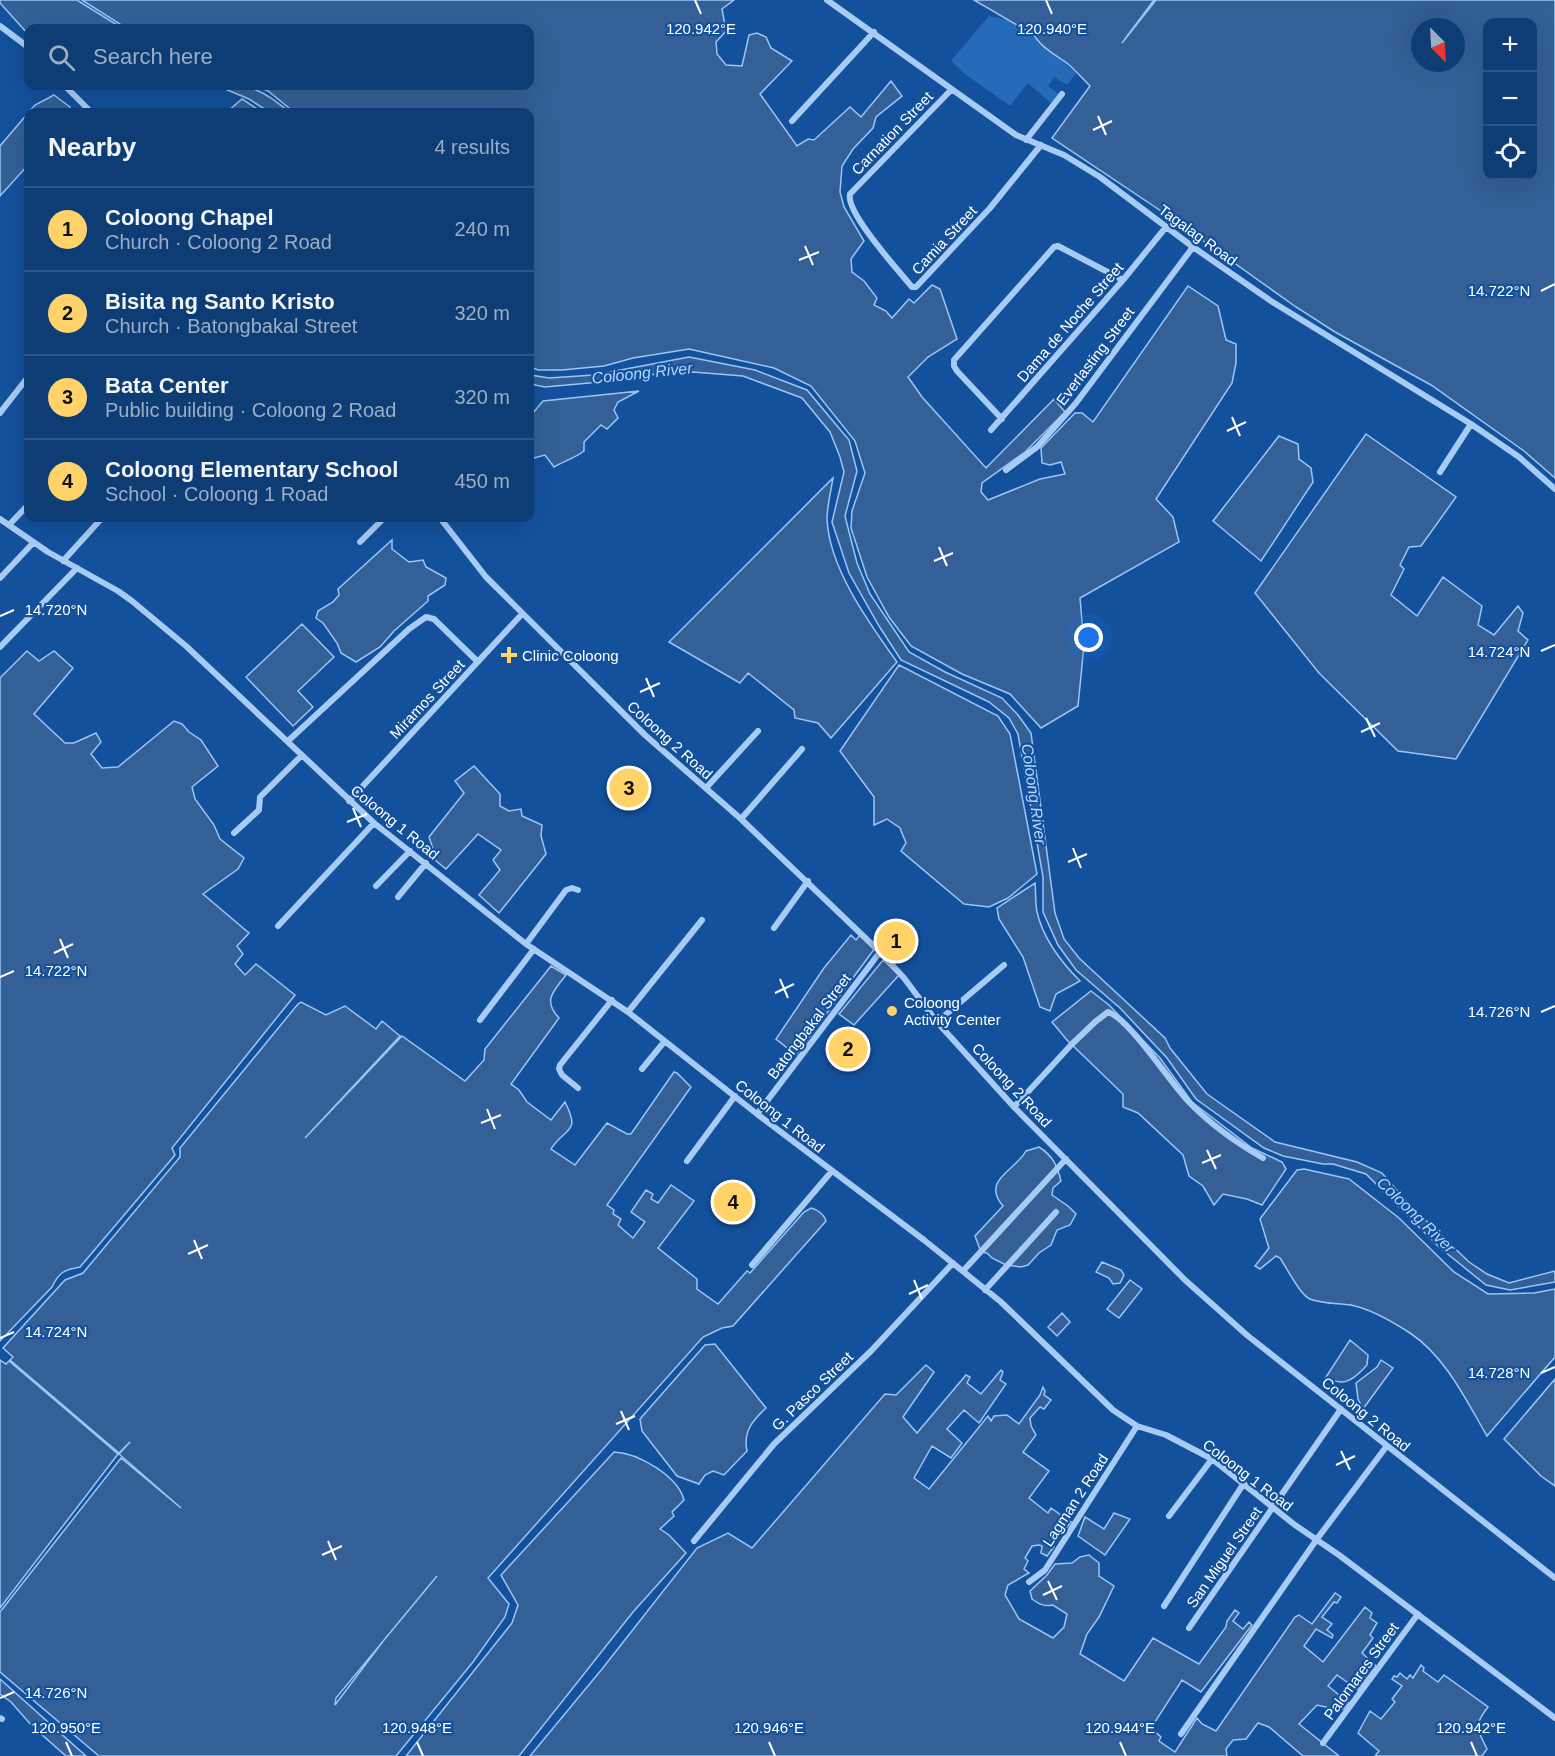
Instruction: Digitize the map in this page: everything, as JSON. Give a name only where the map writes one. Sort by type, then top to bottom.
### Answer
[{"type":"street","name":"Tagalag Road","points":[[827,0],[1016,135],[1064,155],[1100,177],[1192,247],[1271,301],[1471,424],[1519,457],[1555,489]]},
{"type":"street","points":[[0,26],[24,44]]},
{"type":"street","points":[[792,121],[874,32]]},
{"type":"street","points":[[69,90],[87,108]]},
{"type":"street","name":"Carnation Street","points":[[850,194],[951,90]]},
{"type":"street","points":[[1026,140],[1062,94]]},
{"type":"street","name":"Camia Street","points":[[850,194],[849,202],[863,226],[912,287],[915,287],[990,208],[1041,146]]},
{"type":"street","name":"Dama de Noche Street","points":[[991,430],[1167,227]]},
{"type":"street","points":[[1002,419],[957,371],[954,360],[1054,247],[1058,246],[1123,280]]},
{"type":"street","name":"Everlasting Street","points":[[1006,470],[1037,447],[1076,403],[1192,247]]},
{"type":"street","points":[[0,413],[24,382]]},
{"type":"street","points":[[1440,472],[1471,424]]},
{"type":"street","points":[[9,525],[24,510]]},
{"type":"street","name":"Coloong 1 Road","points":[[0,519],[33,543],[132,601],[186,646],[374,823],[526,944],[612,1000],[953,1263],[986,1290],[1113,1410],[1137,1426],[1166,1435],[1212,1459],[1273,1508],[1555,1718]]},
{"type":"street","points":[[63,561],[98,522]]},
{"type":"street","points":[[360,542],[380,522]]},
{"type":"street","name":"Coloong 2 Road","points":[[443,522],[486,577],[522,614],[645,735],[741,819],[880,952],[904,978],[937,1022],[1014,1107],[1185,1280],[1248,1336],[1555,1578]]},
{"type":"street","points":[[0,578],[33,543]]},
{"type":"street","points":[[0,647],[77,568]]},
{"type":"street","name":"Miramos Street","points":[[349,801],[522,614]]},
{"type":"street","points":[[288,741],[409,629],[426,617],[434,619],[478,662]]},
{"type":"street","points":[[706,788],[758,731]]},
{"type":"street","points":[[741,819],[802,749]]},
{"type":"street","points":[[234,832],[259,810],[260,797],[302,755]]},
{"type":"street","points":[[279,926],[374,823]]},
{"type":"street","points":[[376,886],[410,851]]},
{"type":"street","points":[[398,897],[426,863]]},
{"type":"street","points":[[774,928],[808,881]]},
{"type":"street","points":[[526,944],[566,890],[572,888],[578,890]]},
{"type":"street","points":[[628,1012],[702,920]]},
{"type":"street","points":[[480,1020],[534,949]]},
{"type":"street","name":"Batongbakal Street","points":[[757,1114],[880,952]]},
{"type":"street","points":[[937,1022],[1004,965]]},
{"type":"street","points":[[578,1088],[562,1075],[560,1065],[612,1000]]},
{"type":"street","points":[[1014,1107],[1071,1045],[1108,1012],[1120,1019],[1187,1100],[1219,1131],[1263,1158]]},
{"type":"street","points":[[642,1069],[664,1042]]},
{"type":"street","points":[[687,1161],[735,1096]]},
{"type":"street","points":[[963,1271],[1066,1159]]},
{"type":"street","points":[[752,1265],[832,1171]]},
{"type":"street","points":[[986,1290],[1056,1212]]},
{"type":"street","name":"G. Pasco Street","points":[[694,1541],[774,1444],[871,1351],[953,1263]]},
{"type":"street","name":"San Miguel Street","points":[[1189,1628],[1341,1409]]},
{"type":"street","name":"Lagman 2 Road","points":[[1029,1582],[1045,1570],[1137,1426]]},
{"type":"street","points":[[1181,1734],[1317,1539],[1386,1447]]},
{"type":"street","points":[[1169,1516],[1212,1459]]},
{"type":"street","points":[[1164,1606],[1244,1483]]},
{"type":"street","name":"Palomares Street","points":[[1323,1743],[1418,1614]]},
{"type":"shaded area","points":[[989,16],[1008,20],[1023,30],[1032,31],[1034,37],[1076,73],[1067,85],[1054,77],[1048,86],[1059,94],[1052,104],[1028,83],[1010,106],[965,74],[951,61]]},
{"type":"water","points":[[0,0],[77,0],[116,24],[24,24],[24,30],[0,3]]},
{"type":"water","points":[[82,0],[734,0],[722,9],[726,31],[716,42],[717,54],[726,65],[742,66],[749,35],[757,33],[766,37],[771,48],[792,61],[760,94],[797,146],[808,139],[814,140],[850,107],[861,117],[891,81],[902,96],[876,117],[873,128],[853,149],[842,166],[840,192],[844,207],[864,241],[851,259],[852,272],[864,281],[877,298],[874,305],[886,311],[892,318],[909,299],[914,303],[932,285],[940,289],[957,339],[928,357],[908,377],[922,397],[986,468],[1054,399],[1065,412],[1025,452],[982,483],[981,492],[988,500],[1040,479],[1065,474],[1061,462],[1050,465],[1042,463],[1041,448],[1075,413],[1082,413],[1093,422],[1188,286],[1218,306],[1226,340],[1236,344],[1236,363],[1232,383],[1156,499],[1173,517],[1179,542],[1080,598],[1084,645],[1078,706],[1041,728],[1010,694],[962,674],[911,646],[889,617],[867,577],[851,528],[852,511],[865,473],[855,441],[811,386],[774,368],[689,349],[633,358],[604,366],[562,370],[534,368],[534,108],[289,108],[266,90],[534,90],[534,24],[120,24]]},
{"type":"water","points":[[974,0],[1154,0],[1122,43],[1156,0],[1555,0],[1555,478],[1524,451],[1431,385],[1335,332],[1296,307],[1164,213],[1052,138],[1090,86],[1068,64],[1043,46],[1032,31],[1024,29]]},
{"type":"water","points":[[228,90],[257,90],[284,108],[263,108]]},
{"type":"water","points":[[54,95],[70,107],[32,108]]},
{"type":"water","points":[[242,99],[256,108],[232,108]]},
{"type":"water","points":[[24,118],[24,169],[0,196],[0,146]]},
{"type":"water","name":"Coloong River","points":[[689,357],[755,370],[807,390],[849,440],[857,471],[845,516],[857,563],[870,594],[909,652],[945,672],[1002,698],[1031,733],[1055,913],[1064,939],[1079,958],[1165,1038],[1170,1048],[1207,1094],[1275,1142],[1357,1162],[1382,1173],[1409,1204],[1469,1262],[1487,1274],[1509,1283],[1555,1271],[1555,1282],[1510,1290],[1486,1285],[1439,1247],[1366,1174],[1333,1164],[1283,1156],[1264,1148],[1196,1099],[1167,1058],[1120,1008],[1076,970],[1058,945],[1043,912],[1043,877],[1018,734],[1009,718],[989,702],[901,660],[879,626],[849,573],[832,522],[844,472],[840,457],[830,432],[802,398],[743,376],[693,372],[644,375],[622,380],[545,387],[534,385],[534,376],[549,378],[594,375]]},
{"type":"water","points":[[639,391],[618,402],[614,410],[618,418],[607,429],[601,425],[584,442],[584,451],[554,467],[545,455],[534,458],[534,412],[543,401]]},
{"type":"water","points":[[1366,434],[1456,497],[1421,546],[1409,547],[1400,565],[1404,569],[1391,595],[1417,616],[1443,577],[1482,606],[1478,625],[1494,635],[1518,606],[1523,613],[1518,631],[1528,640],[1456,759],[1398,751],[1319,673],[1255,593]]},
{"type":"water","points":[[1279,436],[1298,444],[1299,459],[1311,468],[1313,482],[1261,561],[1213,521]]},
{"type":"water","points":[[833,478],[827,519],[829,538],[835,557],[863,613],[897,662],[831,738],[818,723],[795,718],[794,710],[748,673],[740,683],[669,642]]},
{"type":"water","points":[[392,540],[392,549],[409,562],[423,560],[426,567],[446,578],[445,585],[428,596],[428,601],[394,631],[380,647],[356,662],[341,653],[323,623],[316,618],[318,611],[333,602],[339,595],[338,589]]},
{"type":"water","points":[[302,624],[334,657],[298,691],[313,707],[293,726],[246,677]]},
{"type":"water","points":[[27,651],[39,661],[54,651],[73,668],[34,714],[65,743],[74,743],[96,733],[101,742],[91,754],[102,768],[118,767],[174,721],[182,724],[201,740],[218,766],[192,787],[195,799],[214,825],[220,839],[244,858],[238,869],[203,894],[249,933],[237,946],[243,954],[235,964],[245,975],[256,964],[295,995],[172,1148],[175,1155],[80,1267],[60,1275],[52,1287],[0,1341],[0,678]]},
{"type":"water","points":[[899,665],[998,716],[1010,734],[1037,874],[1008,898],[989,907],[964,904],[901,851],[906,843],[900,828],[887,819],[874,825],[874,797],[840,751]]},
{"type":"water","points":[[474,766],[500,794],[500,806],[509,811],[521,809],[522,816],[542,825],[541,836],[546,854],[499,913],[479,895],[500,870],[493,860],[501,850],[478,834],[446,869],[429,855],[433,849],[429,837],[464,793],[455,781]]},
{"type":"water","points":[[1035,883],[1036,909],[1048,940],[1066,966],[1080,981],[1056,994],[1050,1011],[1040,1007],[1023,957],[999,919],[997,908]]},
{"type":"water","points":[[851,935],[856,940],[860,935],[875,948],[796,1055],[776,1039],[824,968]]},
{"type":"water","points":[[883,960],[899,975],[854,1025],[839,1014]]},
{"type":"water","points":[[551,966],[566,975],[554,991],[551,1001],[551,1006],[559,1018],[511,1084],[519,1090],[527,1102],[551,1120],[565,1102],[570,1112],[572,1125],[551,1149],[575,1165],[607,1123],[631,1134],[674,1072],[691,1087],[607,1205],[614,1210],[613,1214],[621,1219],[618,1225],[633,1238],[645,1222],[631,1212],[646,1190],[653,1194],[651,1199],[658,1203],[671,1185],[694,1201],[658,1248],[697,1279],[697,1289],[718,1304],[747,1271],[750,1273],[804,1212],[811,1208],[814,1209],[822,1214],[826,1221],[733,1326],[722,1328],[703,1337],[488,1578],[509,1604],[505,1617],[473,1662],[396,1756],[99,1756],[0,1672],[0,1612],[121,1458],[181,1508],[119,1454],[130,1442],[119,1453],[10,1360],[13,1357],[3,1348],[65,1280],[83,1273],[180,1157],[180,1148],[301,1002],[326,1015],[345,1006],[376,1029],[382,1021],[400,1036],[305,1138],[402,1036],[465,1081],[484,1060],[485,1049]],"holes":[[[384,1640],[335,1705],[336,1698]]]},
{"type":"water","points":[[1091,991],[1109,1005],[1160,1058],[1192,1102],[1252,1148],[1282,1162],[1286,1169],[1262,1205],[1223,1194],[1214,1205],[1203,1186],[1189,1176],[1183,1155],[1138,1113],[1123,1107],[1123,1094],[1067,1040],[1052,1022]]},
{"type":"water","points":[[1039,1147],[1051,1157],[1061,1181],[1053,1188],[1052,1195],[1076,1214],[1070,1225],[1057,1230],[1051,1245],[1039,1253],[1028,1265],[1021,1267],[1006,1265],[987,1253],[981,1252],[975,1236],[1003,1206],[997,1197],[996,1189],[1002,1176],[1026,1151]]},
{"type":"water","points":[[1304,1169],[1349,1179],[1399,1218],[1454,1272],[1488,1294],[1534,1293],[1555,1289],[1555,1357],[1487,1436],[1444,1366],[1410,1333],[1382,1316],[1359,1307],[1310,1299],[1302,1292],[1280,1258],[1276,1256],[1260,1269],[1255,1266],[1269,1248],[1260,1219],[1297,1170]]},
{"type":"water","points":[[1102,1262],[1121,1270],[1124,1275],[1120,1283],[1113,1284],[1109,1278],[1096,1272]]},
{"type":"water","points":[[1130,1280],[1142,1289],[1119,1318],[1107,1309]]},
{"type":"water","points":[[1062,1313],[1070,1322],[1057,1336],[1048,1327]]},
{"type":"water","points":[[1350,1340],[1368,1355],[1367,1365],[1348,1381],[1324,1380]]},
{"type":"water","points":[[715,1344],[766,1408],[750,1427],[746,1438],[747,1451],[724,1475],[713,1471],[705,1475],[699,1484],[677,1476],[642,1431],[640,1419],[705,1345]]},
{"type":"water","points":[[0,1360],[6,1364],[9,1361],[118,1454],[0,1608]]},
{"type":"water","points":[[1381,1360],[1393,1368],[1363,1409],[1358,1399],[1356,1383],[1377,1367]]},
{"type":"water","points":[[926,1365],[934,1372],[903,1417],[917,1433],[966,1375],[970,1377],[967,1383],[981,1394],[1001,1370],[1003,1372],[1000,1380],[1006,1384],[979,1423],[964,1410],[947,1429],[962,1443],[951,1458],[932,1446],[914,1478],[929,1489],[988,1416],[991,1421],[994,1416],[1007,1415],[1019,1424],[1040,1395],[1043,1387],[1044,1395],[1051,1400],[1044,1409],[1040,1407],[1030,1418],[1036,1435],[1023,1452],[1049,1471],[1029,1498],[1048,1513],[1051,1508],[1071,1522],[1064,1531],[1060,1530],[1054,1534],[1051,1543],[1054,1547],[1047,1556],[1041,1553],[1042,1546],[1032,1546],[1025,1558],[1028,1561],[1024,1569],[1029,1573],[1008,1585],[1005,1595],[1019,1619],[1053,1638],[1064,1627],[1067,1614],[1053,1605],[1044,1605],[1032,1599],[1030,1591],[1055,1564],[1072,1563],[1080,1557],[1089,1555],[1099,1563],[1099,1576],[1114,1586],[1099,1617],[1087,1634],[1080,1654],[1124,1681],[1153,1638],[1199,1664],[1226,1627],[1227,1621],[1235,1610],[1239,1613],[1233,1621],[1243,1629],[1249,1622],[1252,1625],[1201,1692],[1182,1680],[1151,1728],[1161,1737],[1159,1741],[1175,1752],[1197,1718],[1202,1724],[1216,1731],[1295,1617],[1299,1615],[1312,1624],[1335,1593],[1341,1597],[1322,1617],[1332,1624],[1327,1630],[1333,1635],[1332,1638],[1316,1629],[1304,1646],[1323,1662],[1365,1607],[1372,1613],[1370,1618],[1377,1623],[1370,1635],[1373,1638],[1362,1653],[1376,1666],[1358,1690],[1337,1675],[1328,1686],[1349,1703],[1343,1709],[1335,1705],[1330,1708],[1317,1705],[1299,1724],[1339,1756],[1303,1756],[1269,1727],[1258,1723],[1246,1739],[1233,1740],[1226,1749],[1227,1756],[530,1756],[697,1548],[728,1533],[752,1548],[885,1394],[896,1395]]},
{"type":"water","points":[[1555,1379],[1555,1486],[1541,1476],[1504,1439]]},
{"type":"water","points":[[614,1452],[624,1453],[656,1467],[680,1491],[684,1500],[672,1512],[674,1516],[660,1529],[686,1553],[633,1612],[519,1756],[406,1756],[512,1623],[518,1605],[501,1575]]},
{"type":"water","points":[[1114,1513],[1130,1519],[1105,1555],[1078,1536],[1085,1517],[1104,1529]]},
{"type":"water","points":[[1421,1665],[1424,1668],[1423,1671],[1438,1682],[1444,1675],[1488,1707],[1478,1723],[1487,1749],[1482,1756],[1375,1756],[1379,1751],[1358,1733],[1370,1711],[1381,1719],[1395,1702],[1392,1699],[1402,1686],[1392,1679],[1394,1676],[1397,1677],[1400,1673],[1407,1679],[1410,1675],[1413,1678]]},
{"type":"water","points":[[0,1679],[86,1756],[66,1756],[32,1726],[11,1702],[0,1694]]},
{"type":"place","name":"Clinic Coloong","points":[[509,655]]},
{"type":"place","name":"Bata Center","points":[[629,788]]},
{"type":"place","name":"Coloong Chapel","points":[[896,941]]},
{"type":"place","name":"Coloong Activity Center","points":[[892,1011]]},
{"type":"place","name":"Bisita ng Santo Kristo","points":[[848,1049]]},
{"type":"place","name":"Coloong Elementary School","points":[[733,1202]]}]
